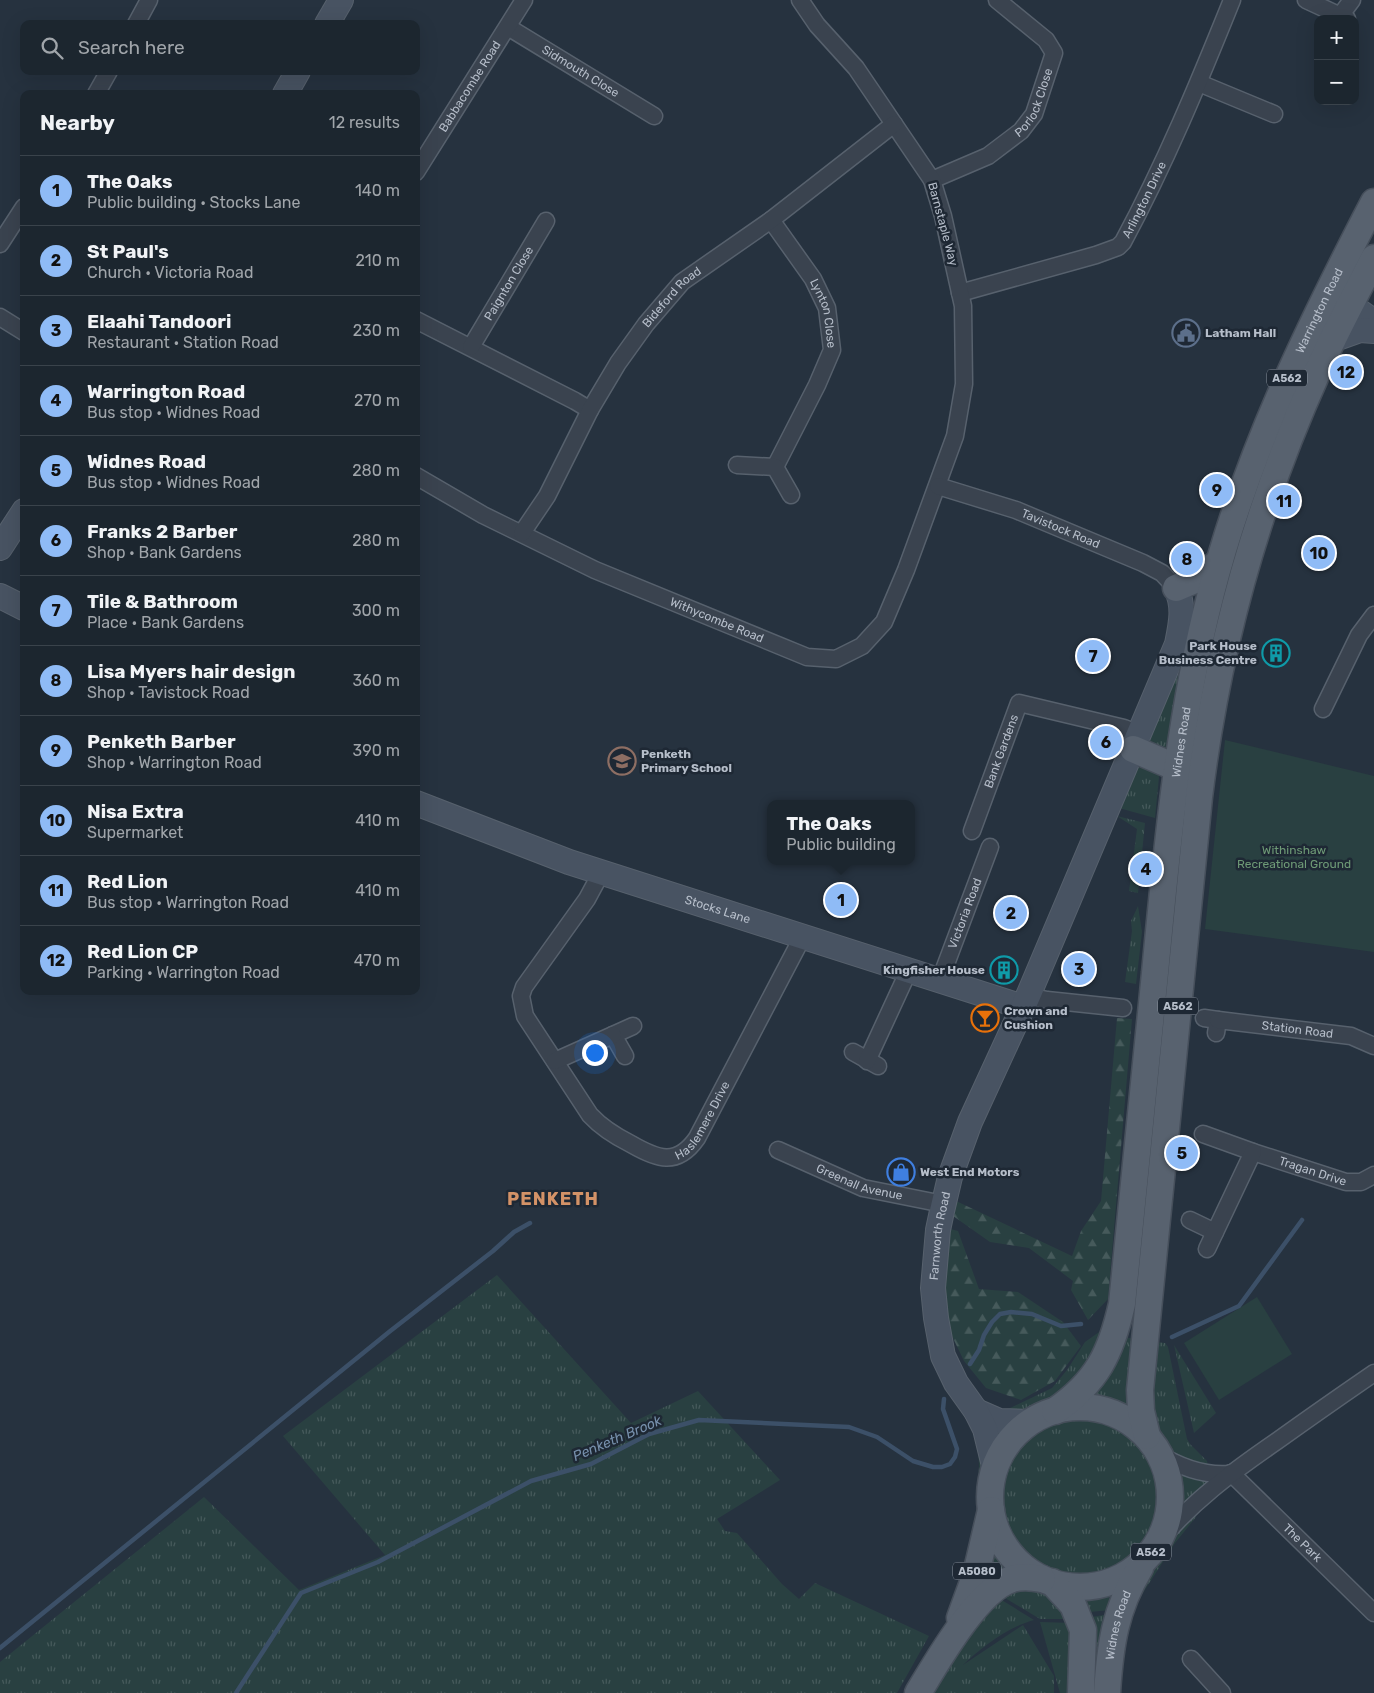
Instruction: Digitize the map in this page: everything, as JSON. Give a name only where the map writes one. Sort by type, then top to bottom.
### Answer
[{"type":"main road","name":"Warrington Road","points":[[1219,562],[1257,450],[1289,373],[1314,318],[1374,202]]},
{"type":"main road","name":"Warrington Road","points":[[1241,579],[1281,459],[1303,404],[1332,340],[1374,258]]},
{"type":"main road","points":[[1176,588],[1197,579],[1219,562]]},
{"type":"main road","name":"Widnes Road","points":[[1055,1411],[1078,1394],[1098,1369],[1114,1335],[1122,1304],[1177,768],[1188,698],[1219,562]]},
{"type":"main road","name":"Widnes Road","points":[[1152,1444],[1141,1411],[1140,1390],[1198,806],[1210,718],[1241,579]]},
{"type":"main road","points":[[1136,741],[1177,768]]},
{"type":"main road","name":"A562","points":[[1047,1581],[1085,1588],[1101,1587],[1116,1583],[1130,1575],[1149,1554],[1162,1526],[1167,1494],[1162,1467],[1152,1444],[1137,1425],[1113,1411],[1083,1405],[1055,1411],[1031,1422],[1010,1442],[1002,1454],[995,1470],[992,1492],[992,1506],[997,1530],[1010,1553],[1024,1568],[1047,1581],[1073,1605],[1083,1630],[1082,1693]]},
{"type":"main road","name":"A5080","points":[[955,1633],[976,1574],[992,1506]]},
{"type":"main road","name":"Widnes Road","points":[[1107,1693],[1109,1660],[1117,1620],[1124,1597],[1149,1554]]},
{"type":"main road","name":"A5080","points":[[918,1693],[955,1633],[985,1598],[1003,1583],[1021,1578],[1047,1581]]},
{"type":"street","points":[[138,20],[149,0]]},
{"type":"street","points":[[329,20],[341,0]]},
{"type":"street","name":"Babbacombe Road","points":[[420,166],[524,0]]},
{"type":"street","name":"Barnstaple Way","points":[[800,0],[817,25],[856,68],[932,180],[943,216],[963,306],[964,384],[955,436],[938,486]]},
{"type":"street","name":"Porlock Close","points":[[932,180],[988,156],[1021,131],[1034,114],[1054,53],[1046,40],[997,0]]},
{"type":"street","name":"Arlington Drive","points":[[960,293],[1096,255],[1118,247],[1123,242],[1150,192],[1232,0]]},
{"type":"street","points":[[1306,0],[1339,15]]},
{"type":"street","points":[[1350,15],[1352,0]]},
{"type":"street","name":"Sidmouth Close","points":[[508,27],[654,116]]},
{"type":"street","points":[[98,90],[107,75]]},
{"type":"street","points":[[287,90],[296,75]]},
{"type":"street","points":[[1198,82],[1274,114]]},
{"type":"street","name":"Bideford Road","points":[[522,533],[547,496],[590,410],[618,363],[646,324],[682,282],[771,220],[894,124]]},
{"type":"street","points":[[0,244],[20,213]]},
{"type":"street","name":"Paignton Close","points":[[471,347],[546,220]]},
{"type":"street","name":"Lynton Close","points":[[771,220],[813,279],[827,308],[832,350],[817,385],[775,467]]},
{"type":"street","points":[[1314,318],[1328,308],[1340,305],[1350,306],[1374,324]]},
{"type":"street","points":[[0,317],[20,330]]},
{"type":"street","points":[[420,322],[590,410]]},
{"type":"street","points":[[1332,340],[1360,330],[1374,331]]},
{"type":"street","points":[[738,465],[775,467],[791,495]]},
{"type":"street","name":"Withycombe Road","points":[[420,478],[483,515],[596,570],[807,657],[836,659],[862,646],[884,622],[938,486]]},
{"type":"street","name":"Tavistock Road","points":[[938,486],[1016,510],[1143,563],[1162,573],[1176,588]]},
{"type":"street","points":[[0,548],[20,517]]},
{"type":"street","points":[[1123,1008],[1047,1000],[1026,1001],[1177,644],[1182,611],[1176,588]]},
{"type":"street","points":[[0,596],[20,606]]},
{"type":"street","points":[[1323,709],[1358,635],[1374,615]]},
{"type":"street","name":"Bank Gardens","points":[[972,831],[1019,703],[1124,728],[1136,741]]},
{"type":"street","name":"Stocks Lane","points":[[420,805],[516,843],[601,873],[940,980],[1026,1001]]},
{"type":"street","name":"Victoria Road","points":[[940,980],[990,846]]},
{"type":"street","name":"Haslemere Drive","points":[[601,873],[587,899],[529,978],[521,996],[525,1016],[590,1115],[605,1129],[656,1157],[665,1158],[683,1153],[691,1147],[697,1138],[803,936]]},
{"type":"street","points":[[853,1052],[873,1063],[909,970]]},
{"type":"street","name":"Farnworth Road","points":[[995,1470],[988,1439],[976,1411],[956,1383],[943,1356],[933,1288],[938,1230],[943,1204],[959,1148],[1026,1001]]},
{"type":"street","name":"Station Road","points":[[1213,1024],[1351,1036],[1374,1046]]},
{"type":"street","points":[[554,1061],[633,1026]]},
{"type":"street","points":[[613,1035],[626,1056]]},
{"type":"street","name":"Tragan Drive","points":[[1203,1134],[1346,1182],[1361,1182],[1374,1175]]},
{"type":"street","name":"Greenall Avenue","points":[[778,1150],[863,1188],[943,1204]]},
{"type":"street","points":[[1206,1249],[1253,1152]]},
{"type":"street","points":[[1190,1220],[1215,1232]]},
{"type":"street","points":[[1149,1554],[1174,1522],[1197,1500],[1230,1474],[1374,1373]]},
{"type":"street","points":[[976,1411],[1000,1421],[1031,1422]]},
{"type":"street","points":[[1152,1444],[1172,1462],[1188,1468],[1230,1474]]},
{"type":"street","name":"The Park","points":[[1230,1474],[1374,1613]]},
{"type":"street","points":[[1191,1659],[1222,1693]]},
{"type":"green space","points":[[1185,655],[1175,720],[1168,744],[1163,752],[1150,745],[1148,741]]},
{"type":"green space","name":"Withinshaw Recreational Ground","points":[[1225,740],[1374,776],[1374,952],[1205,929]]},
{"type":"green space","points":[[1141,765],[1158,774],[1159,777],[1155,818],[1119,808],[1136,769]]},
{"type":"green space","points":[[1117,816],[1145,823],[1138,893],[1129,891],[1137,829]]},
{"type":"green space","points":[[1138,906],[1142,932],[1136,984],[1125,982],[1132,931],[1131,921]]},
{"type":"green space","points":[[1117,1018],[1132,1019],[1108,1299],[1088,1320],[1071,1290],[1073,1281],[1029,1248],[990,1242],[946,1211],[954,1200],[1072,1256],[1081,1231],[1101,1201]]},
{"type":"green space","points":[[943,1227],[958,1231],[979,1289],[1018,1292],[1063,1322],[1081,1346],[1055,1381],[1021,1400],[986,1388],[964,1361],[952,1336],[937,1284]]},
{"type":"green space","points":[[497,1275],[631,1423],[698,1391],[780,1480],[717,1519],[725,1531],[737,1533],[782,1584],[799,1599],[815,1583],[929,1636],[897,1693],[0,1693],[0,1662],[204,1497],[299,1590],[385,1555],[283,1436]]},
{"type":"green space","points":[[1257,1297],[1292,1354],[1219,1400],[1184,1343]]},
{"type":"green space","points":[[1102,1330],[1101,1346],[1057,1399],[1021,1415],[1003,1414],[1010,1408],[1052,1388],[1067,1370],[1085,1342]]},
{"type":"green space","points":[[1122,1336],[1137,1340],[1131,1409],[1092,1394]]},
{"type":"green space","points":[[1154,1342],[1165,1343],[1168,1347],[1187,1439],[1207,1461],[1208,1466],[1192,1463],[1169,1451],[1159,1436],[1148,1404]]},
{"type":"green space","points":[[1174,1345],[1216,1413],[1194,1433]]},
{"type":"green space","points":[[1085,1416],[1118,1423],[1139,1440],[1151,1462],[1157,1488],[1156,1514],[1147,1539],[1132,1560],[1110,1574],[1082,1579],[1047,1572],[1022,1554],[1007,1528],[1002,1499],[1007,1469],[1023,1443],[1048,1424]]},
{"type":"green space","points":[[978,1446],[984,1473],[981,1501],[977,1500]]},
{"type":"green space","points":[[1180,1475],[1208,1479],[1209,1484],[1179,1510],[1176,1509],[1175,1478]]},
{"type":"green space","points":[[1194,1515],[1196,1517],[1175,1543],[1139,1599],[1152,1570],[1184,1525]]},
{"type":"green space","points":[[994,1547],[1007,1568],[987,1579]]},
{"type":"green space","points":[[1040,1589],[1059,1602],[1065,1619],[1040,1619],[1005,1598],[1005,1591]]},
{"type":"green space","points":[[1109,1596],[1110,1600],[1113,1601],[1111,1610],[1089,1612],[1078,1598]]},
{"type":"green space","points":[[1000,1599],[1034,1620],[1015,1627],[996,1638],[963,1665],[1023,1625],[1054,1676],[1054,1693],[934,1693],[937,1689],[932,1686],[958,1646]]},
{"type":"green space","points":[[1110,1614],[1099,1693],[1089,1693],[1086,1618]]},
{"type":"green space","points":[[1040,1622],[1072,1623],[1073,1693],[1060,1693]]},
{"type":"waterway","name":"Penketh Brook","points":[[1172,1337],[1239,1306],[1302,1220]]},
{"type":"waterway","points":[[0,1648],[389,1332],[493,1251],[514,1232],[530,1223]]},
{"type":"waterway","name":"Penketh Brook","points":[[970,1364],[979,1350],[984,1335],[992,1322],[1000,1314],[1011,1312],[1032,1314],[1061,1326],[1081,1324]]},
{"type":"waterway","name":"Penketh Brook","points":[[236,1693],[301,1593],[378,1562],[531,1481],[591,1464],[649,1434],[699,1420],[849,1427],[877,1437],[913,1461],[933,1467],[942,1467],[950,1464],[955,1457],[957,1449],[943,1409],[944,1399]]},
{"type":"place","name":"Latham Hall","points":[[1186,333]]},
{"type":"place","name":"Red Lion CP","points":[[1346,372]]},
{"type":"place","name":"Penketh Barber","points":[[1217,490]]},
{"type":"place","name":"Red Lion","points":[[1284,501]]},
{"type":"place","name":"Nisa Extra","points":[[1319,553]]},
{"type":"place","name":"Lisa Myers hair design","points":[[1187,559]]},
{"type":"place","name":"Park House Business Centre","points":[[1276,653]]},
{"type":"place","name":"Tile & Bathroom","points":[[1093,656]]},
{"type":"place","name":"Franks 2 Barber","points":[[1106,742]]},
{"type":"place","name":"Penketh Primary School","points":[[622,761]]},
{"type":"place","name":"Warrington Road","points":[[1146,869]]},
{"type":"place","name":"The Oaks","points":[[841,900]]},
{"type":"place","name":"St Paul's","points":[[1011,913]]},
{"type":"place","name":"Elaahi Tandoori","points":[[1079,969]]},
{"type":"place","name":"Kingfisher House","points":[[1004,970]]},
{"type":"place","name":"Crown and Cushion","points":[[985,1018]]},
{"type":"place","name":"Widnes Road","points":[[1182,1153]]},
{"type":"place","name":"West End Motors","points":[[901,1172]]},
{"type":"district","name":"PENKETH","points":[[553,1199]]}]
